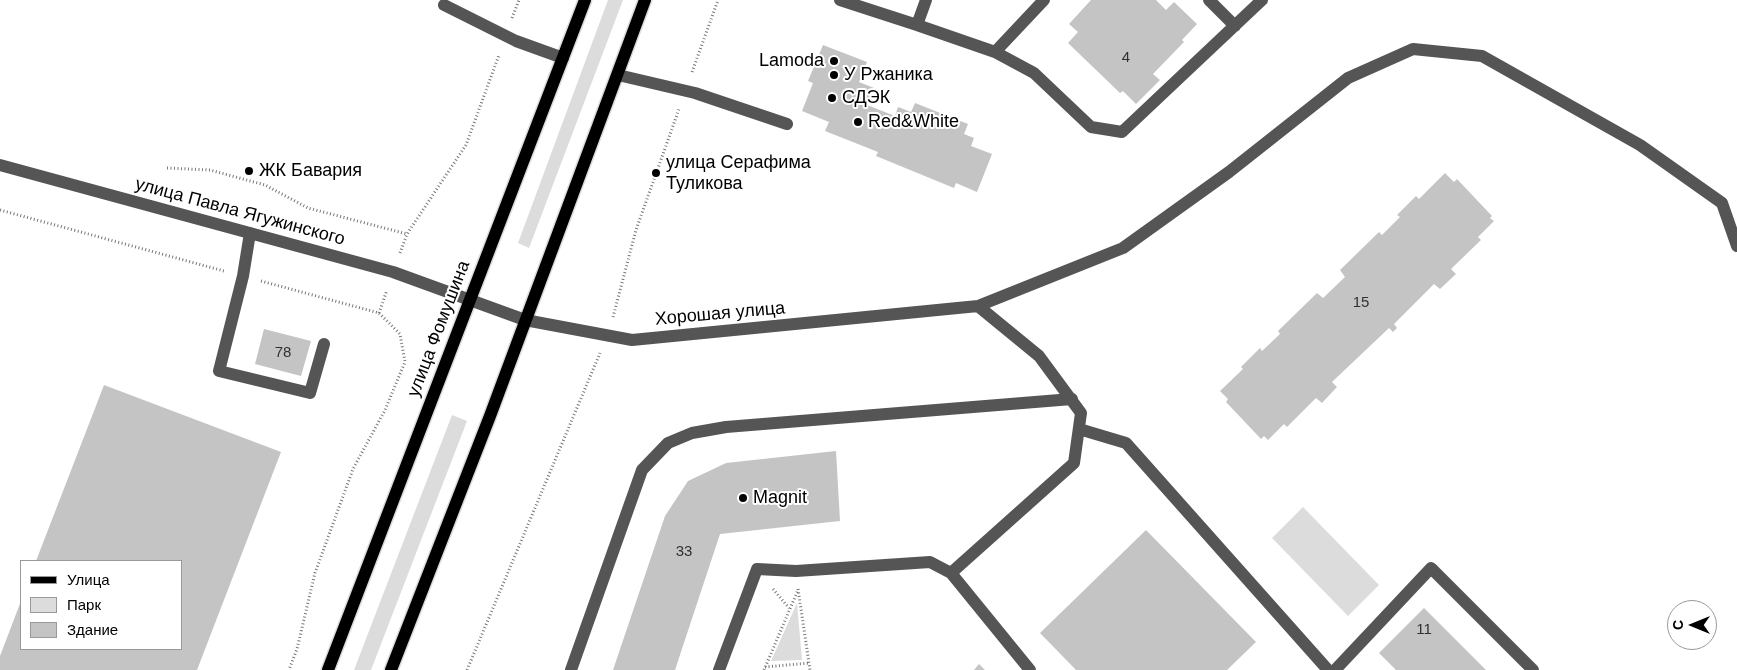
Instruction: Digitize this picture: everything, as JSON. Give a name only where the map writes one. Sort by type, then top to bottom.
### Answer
[{"type":"main road","name":"улица Фомушина","points":[[328,670],[585,0]]},
{"type":"main road","points":[[391,670],[645,0]]},
{"type":"street","points":[[840,0],[995,52],[1034,73],[1091,127],[1122,132],[1262,0]]},
{"type":"street","points":[[917,25],[926,0]]},
{"type":"street","points":[[995,52],[1044,0]]},
{"type":"street","points":[[1209,0],[1236,26]]},
{"type":"street","points":[[444,6],[506,36],[563,58]]},
{"type":"street","name":"Хорошая улица","points":[[469,299],[525,320],[632,340],[978,306],[1123,248],[1229,172],[1348,78],[1413,49],[1482,56],[1640,145],[1722,203],[1737,246]]},
{"type":"street","points":[[618,74],[695,93],[787,124]]},
{"type":"street","name":"улица Павла Ягужинского","points":[[0,165],[393,272],[469,299]]},
{"type":"street","points":[[250,233],[243,276],[219,371],[310,393],[324,344]]},
{"type":"street","points":[[951,573],[1074,463],[1081,413],[1039,356],[978,306]]},
{"type":"street","points":[[571,670],[642,470],[668,443],[692,433],[726,427],[1072,399]]},
{"type":"street","points":[[1079,429],[1126,443],[1328,670]]},
{"type":"street","points":[[719,670],[757,570],[796,571],[930,562],[951,573],[1030,670]]},
{"type":"street","points":[[1335,670],[1431,568],[1533,670]]},
{"type":"path","points":[[379,313],[406,234],[466,145],[518,0]]},
{"type":"path","points":[[167,168],[210,170],[264,185],[308,208],[406,234]]},
{"type":"path","points":[[0,210],[379,313],[400,334],[405,362],[385,410],[353,469],[315,572],[298,649],[289,670]]},
{"type":"path","points":[[796,571],[810,670]]},
{"type":"path","points":[[798,590],[765,668],[809,663]]},
{"type":"green space","points":[[608,0],[623,0],[529,248],[518,243]]},
{"type":"green space","points":[[452,415],[467,421],[371,670],[354,670]]},
{"type":"green space","points":[[1303,507],[1379,585],[1348,616],[1272,538]]},
{"type":"green space","points":[[797,603],[802,660],[771,661]]},
{"type":"building","points":[[1091,0],[1156,0],[1166,10],[1174,2],[1197,24],[1182,40],[1184,42],[1153,74],[1160,80],[1136,104],[1123,91],[1120,93],[1068,43],[1078,32],[1069,24]]},
{"type":"building","points":[[823,45],[867,62],[859,82],[874,88],[867,105],[895,116],[898,107],[911,112],[915,103],[968,124],[964,134],[974,138],[971,146],[992,154],[977,192],[956,183],[954,188],[876,156],[878,152],[825,131],[829,122],[802,111],[813,83],[808,81]]},
{"type":"building","points":[[1445,173],[1454,182],[1457,179],[1492,216],[1490,218],[1494,221],[1478,237],[1481,240],[1451,269],[1456,274],[1440,289],[1434,284],[1394,324],[1397,328],[1393,332],[1389,328],[1332,382],[1337,387],[1322,403],[1316,398],[1287,427],[1284,424],[1268,440],[1264,436],[1261,439],[1226,402],[1228,399],[1220,391],[1243,369],[1241,367],[1260,348],[1262,351],[1280,334],[1278,331],[1317,293],[1323,298],[1345,277],[1340,270],[1379,232],[1382,235],[1400,217],[1397,215],[1416,196],[1419,199]]},
{"type":"building","points":[[264,329],[311,341],[301,376],[255,364]]},
{"type":"building","points":[[104,385],[281,452],[197,670],[0,670],[0,656],[20,604],[20,650],[182,650],[182,560],[36,560]]},
{"type":"building","points":[[836,451],[840,521],[720,534],[675,670],[613,670],[665,516],[688,481],[726,463]]},
{"type":"building","points":[[1146,530],[1256,642],[1227,670],[1076,670],[1040,633]]},
{"type":"building","points":[[1424,608],[1486,670],[1396,670],[1379,653]]},
{"type":"building","points":[[979,664],[985,670],[974,670]]},
{"type":"place","name":"Lamoda","points":[[834,61]]},
{"type":"place","name":"У Ржаника","points":[[834,75]]},
{"type":"place","name":"СДЭК","points":[[832,98]]},
{"type":"place","name":"Red&White","points":[[858,122]]},
{"type":"place","name":"ЖК Бавария","points":[[249,171]]},
{"type":"place","name":"улица Серафима Туликова","points":[[656,173]]},
{"type":"place","name":"Magnit","points":[[743,498]]}]
